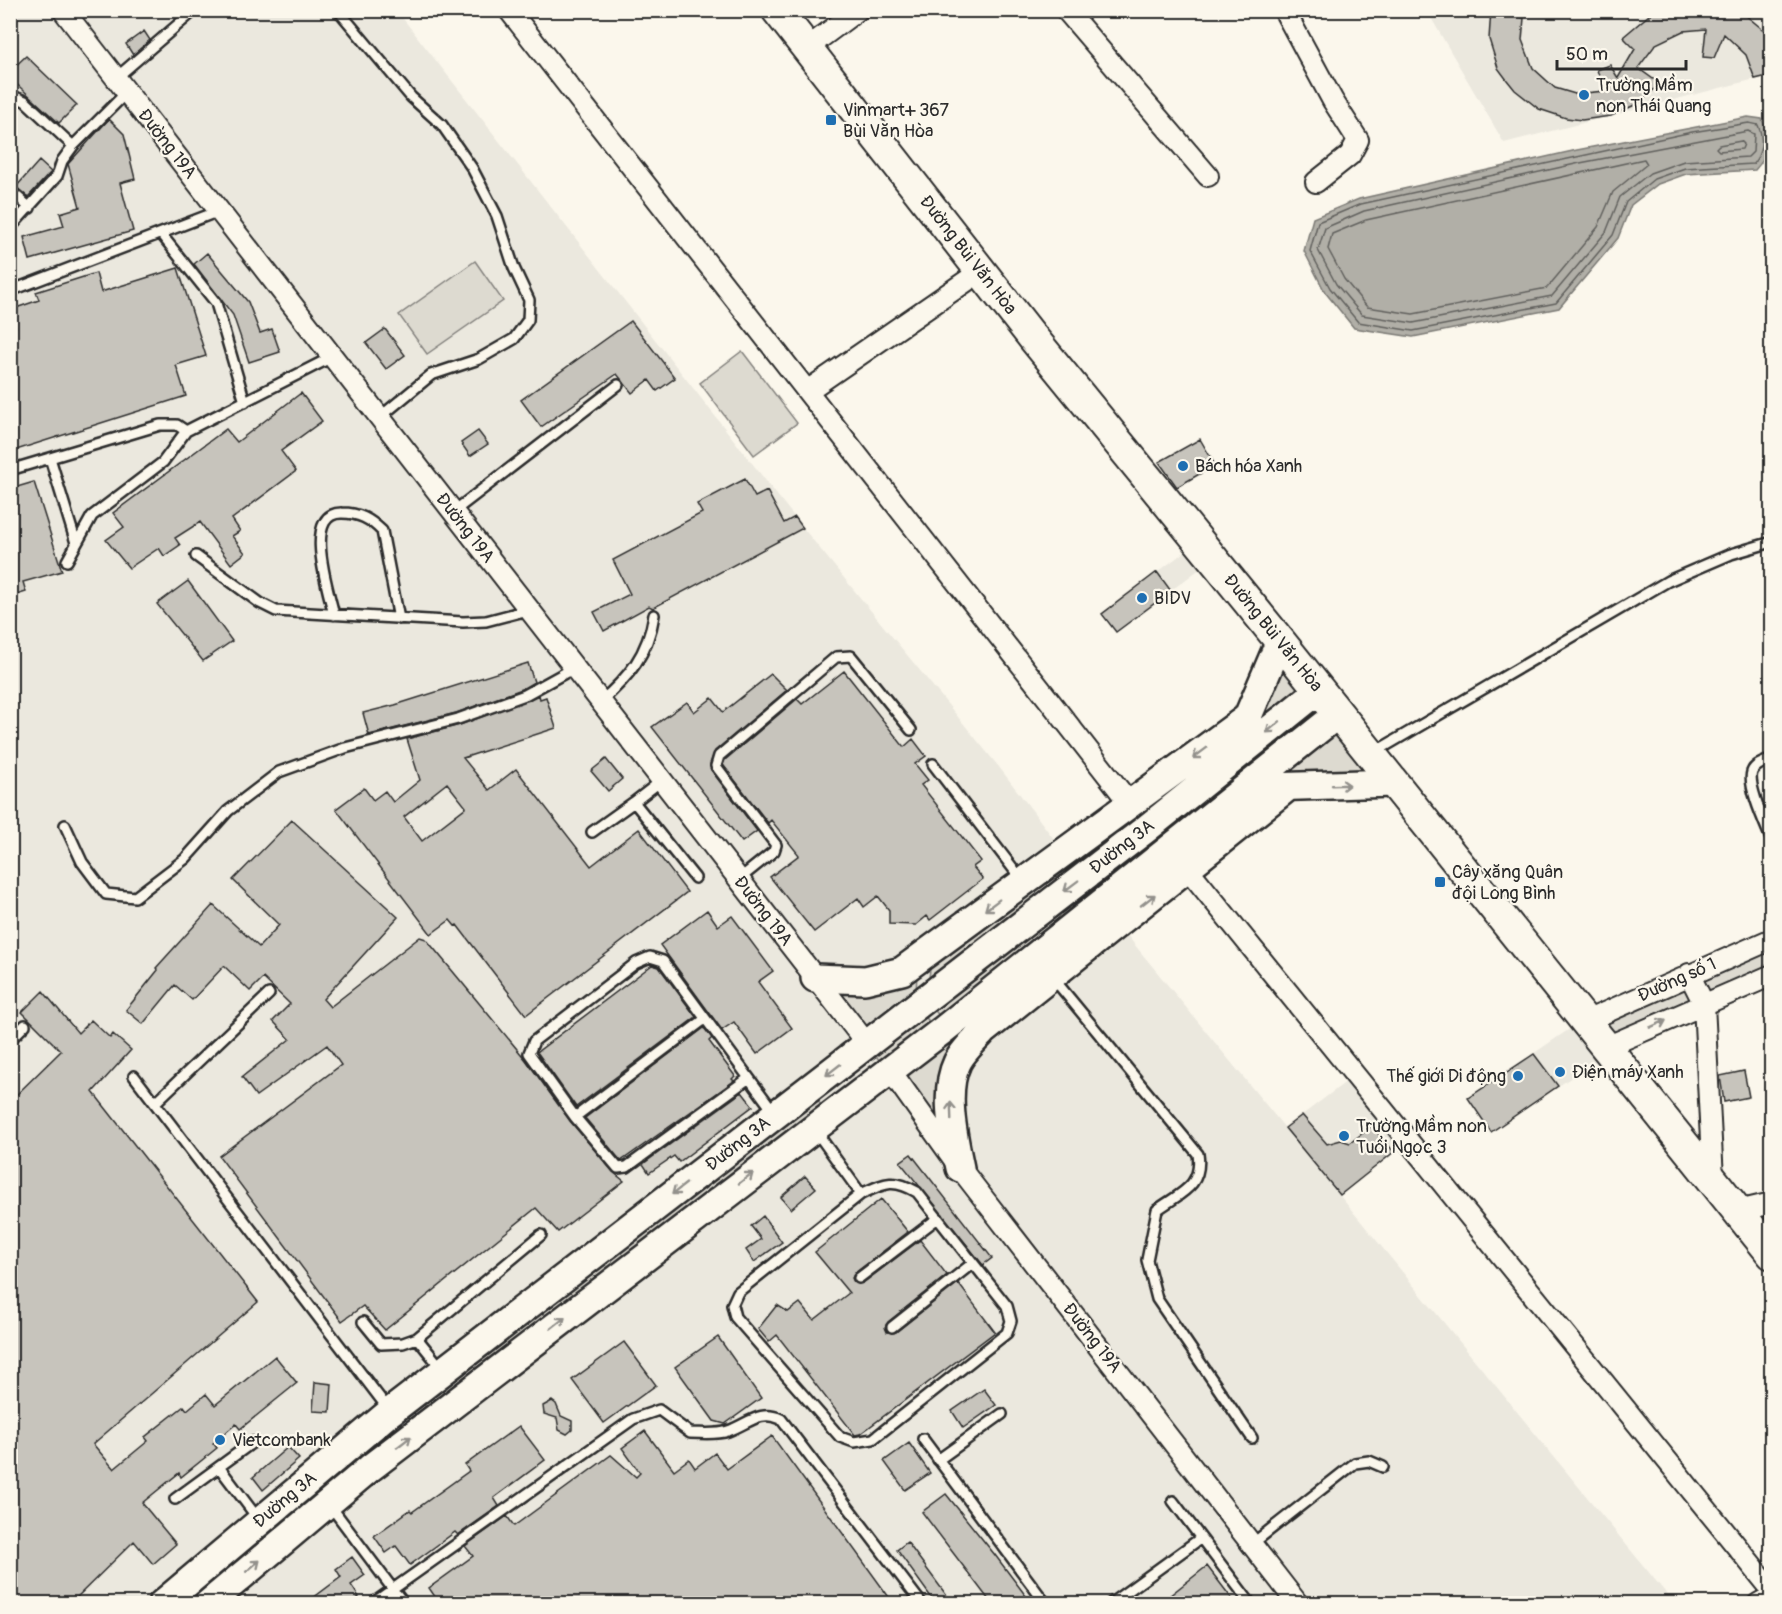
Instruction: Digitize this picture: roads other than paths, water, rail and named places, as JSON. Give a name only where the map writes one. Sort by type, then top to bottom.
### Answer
[{"type":"main road","name":"Đường Bùi Văn Hòa","points":[[777,10],[981,271],[1772,1254]]},
{"type":"street","name":"Đường 19A","points":[[63,10],[599,703],[867,1044]]},
{"type":"street","points":[[509,10],[1131,805]]},
{"type":"street","points":[[807,48],[858,10]]},
{"type":"street","points":[[1066,10],[1208,176]]},
{"type":"street","points":[[1284,10],[1333,101],[1358,140],[1350,155],[1316,182]]},
{"type":"street","points":[[807,391],[981,271]]},
{"type":"street","name":"Đường 3A","points":[[815,978],[865,980],[902,971],[927,953],[1247,718],[1280,641]]},
{"type":"street","name":"Đường 3A","points":[[162,1604],[390,1412],[921,1003],[1228,764],[1319,690]]},
{"type":"street","name":"Đường 3A","points":[[208,1604],[370,1468],[813,1127],[943,1030],[1338,714]]},
{"type":"street","points":[[1228,764],[1247,718]]},
{"type":"street","points":[[1248,788],[1393,783]]},
{"type":"street","points":[[960,1168],[952,1131],[951,1093],[957,1063],[983,1030],[1288,787]]},
{"type":"street","points":[[1188,868],[1772,1590]]},
{"type":"street","name":"Đường số 1","points":[[1584,1022],[1772,939]]},
{"type":"street","points":[[927,953],[922,978],[921,1003],[943,1030],[983,1030]]},
{"type":"street","points":[[1689,974],[1704,1004],[1713,1179]]},
{"type":"street","name":"Đường số 1","points":[[1604,1048],[1772,975]]},
{"type":"street","points":[[867,1044],[890,1070]]},
{"type":"street","name":"Đường 19A","points":[[890,1070],[960,1168],[1298,1604]]},
{"type":"street","points":[[1738,1211],[1772,1203]]},
{"type":"street","points":[[352,1444],[370,1468]]},
{"type":"street","points":[[1758,1604],[1772,1596]]},
{"type":"lane","points":[[10,228],[57,176],[62,161],[121,85],[195,10]]},
{"type":"lane","points":[[338,10],[411,97],[442,124],[472,168],[497,216],[514,268],[529,300],[528,320],[514,339],[478,359],[431,375],[379,418]]},
{"type":"lane","points":[[10,95],[25,101],[73,146]]},
{"type":"lane","points":[[10,190],[30,208]]},
{"type":"lane","points":[[10,291],[219,211]]},
{"type":"lane","points":[[160,234],[216,303],[245,402]]},
{"type":"lane","points":[[67,561],[92,516],[163,462],[186,431],[332,357]]},
{"type":"lane","points":[[453,512],[618,385]]},
{"type":"lane","points":[[10,470],[160,425],[177,425],[186,431]]},
{"type":"lane","points":[[50,458],[76,543]]},
{"type":"lane","points":[[334,615],[320,554],[320,535],[326,520],[336,513],[357,513],[382,531],[399,619]]},
{"type":"lane","points":[[1371,755],[1668,580],[1731,554],[1772,542]]},
{"type":"lane","points":[[196,556],[260,603],[276,611],[399,619],[486,621],[528,610]]},
{"type":"lane","points":[[599,703],[630,672],[650,640],[654,615]]},
{"type":"lane","points":[[738,880],[774,851],[776,845],[716,766],[719,756],[836,657],[844,655],[851,656],[911,730]]},
{"type":"lane","points":[[66,825],[82,862],[106,894],[135,897],[185,859],[228,811],[279,772],[345,748],[458,719],[514,699],[573,669]]},
{"type":"lane","points":[[1772,759],[1757,765],[1752,772],[1751,784],[1772,841]]},
{"type":"lane","points":[[933,764],[1023,882]]},
{"type":"lane","points":[[592,832],[661,781]]},
{"type":"lane","points":[[634,802],[695,878]]},
{"type":"lane","points":[[749,1078],[627,1167],[618,1168],[531,1059],[530,1046],[636,963],[650,957],[663,961],[776,1114]]},
{"type":"lane","points":[[1051,976],[1198,1154],[1200,1169],[1195,1182],[1157,1210],[1146,1260],[1157,1299],[1252,1438]]},
{"type":"lane","points":[[155,1103],[269,994]]},
{"type":"lane","points":[[575,1117],[705,1019]]},
{"type":"lane","points":[[10,1040],[25,1025]]},
{"type":"lane","points":[[134,1076],[390,1412]]},
{"type":"lane","points":[[813,1127],[861,1194]]},
{"type":"lane","points":[[885,1183],[903,1184],[917,1192],[1007,1306],[1011,1321],[1007,1333],[873,1439],[854,1442],[840,1437],[735,1317],[732,1305],[738,1292],[861,1194],[885,1183]]},
{"type":"lane","points":[[859,1278],[938,1218]]},
{"type":"lane","points":[[363,1322],[381,1344],[403,1343],[417,1338],[541,1235]]},
{"type":"lane","points":[[892,1327],[973,1263]]},
{"type":"lane","points":[[417,1338],[444,1371]]},
{"type":"lane","points":[[372,1604],[633,1419],[659,1410],[690,1433],[729,1430],[760,1416],[773,1415],[781,1419],[922,1604]]},
{"type":"lane","points":[[938,1460],[1002,1414]]},
{"type":"lane","points":[[923,1439],[1046,1604]]},
{"type":"lane","points":[[175,1499],[253,1442]]},
{"type":"lane","points":[[1252,1544],[1355,1463],[1369,1461],[1383,1467]]},
{"type":"lane","points":[[219,1467],[260,1521]]},
{"type":"lane","points":[[1173,1501],[1251,1604]]},
{"type":"lane","points":[[328,1502],[405,1604]]},
{"type":"lane","points":[[1110,1604],[1202,1538]]},
{"type":"water","points":[[1748,117],[1762,119],[1768,140],[1764,158],[1755,170],[1686,174],[1658,184],[1631,205],[1618,238],[1559,308],[1413,337],[1354,328],[1325,292],[1304,251],[1313,218],[1359,199],[1577,150]]},
{"type":"place","name":"Trường Mầm non Thái Quang","points":[[1584,95]]},
{"type":"place","name":"Vinmart+ 367 Bùi Văn Hòa","points":[[831,120]]},
{"type":"place","name":"Bách hóa Xanh","points":[[1183,466]]},
{"type":"place","name":"BIDV","points":[[1142,598]]},
{"type":"place","name":"Cây xăng Quân đội Long Bình","points":[[1440,882]]},
{"type":"place","name":"Điện máy Xanh","points":[[1560,1072]]},
{"type":"place","name":"Thế giới Di động","points":[[1518,1076]]},
{"type":"place","name":"Trường Mầm non Tuổi Ngọc 3","points":[[1344,1136]]},
{"type":"place","name":"Vietcombank","points":[[220,1440]]}]
